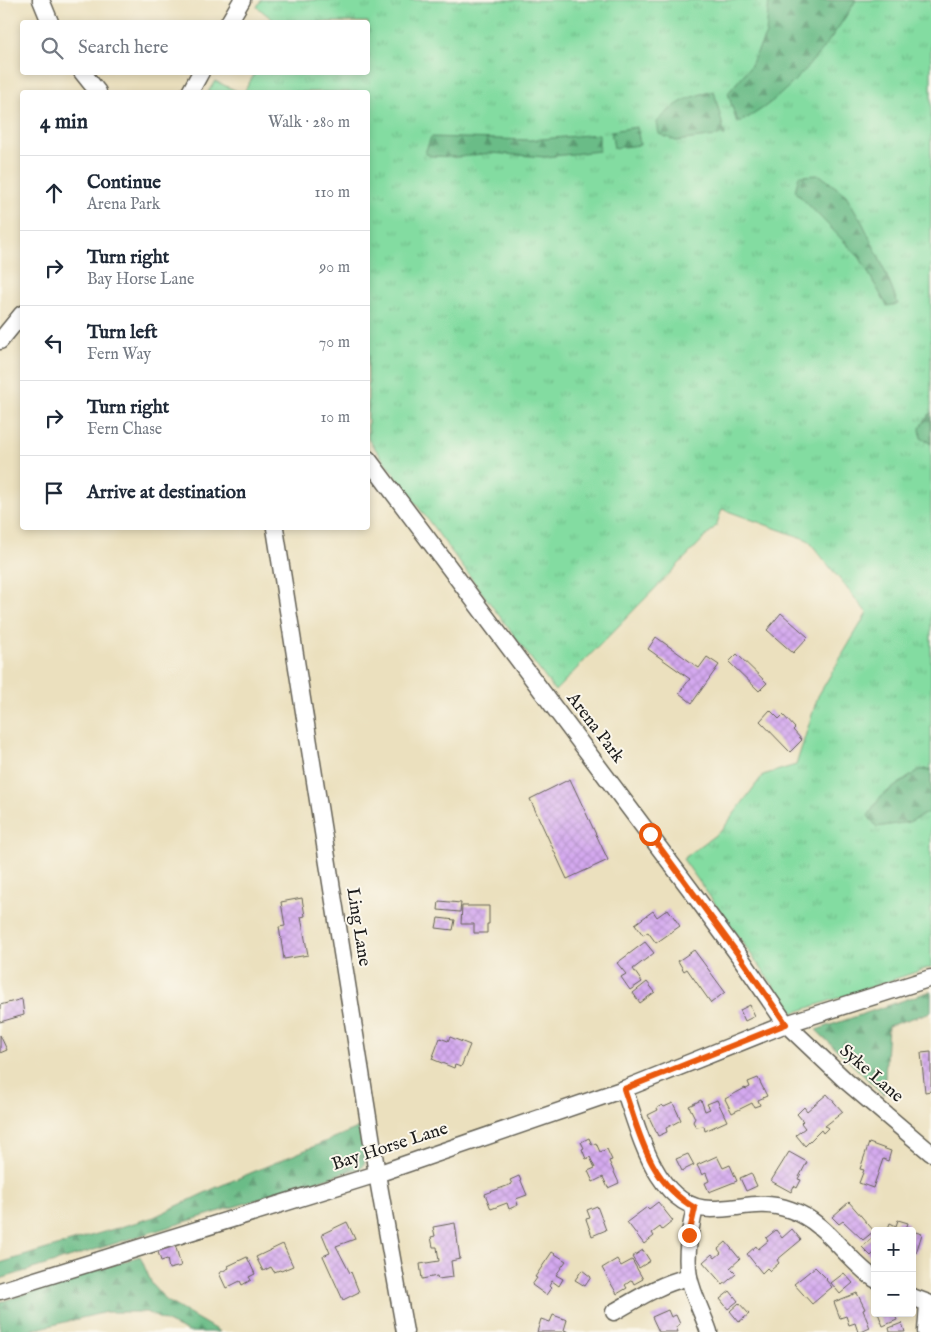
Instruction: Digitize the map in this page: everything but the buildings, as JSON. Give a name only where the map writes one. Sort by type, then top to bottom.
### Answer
[{"type":"street","points":[[41,0],[49,20]]},
{"type":"street","points":[[230,20],[242,0]]},
{"type":"street","points":[[84,75],[96,90]]},
{"type":"street","points":[[191,90],[199,75]]},
{"type":"street","points":[[0,341],[20,316]]},
{"type":"street","name":"Arena Park","points":[[370,462],[690,889],[786,1024]]},
{"type":"street","name":"Ling Lane","points":[[275,530],[377,1174],[405,1332]]},
{"type":"street","name":"Bay Horse Lane","points":[[0,1291],[377,1174],[624,1089],[786,1024],[931,978]]},
{"type":"street","name":"Syke Lane","points":[[786,1024],[846,1081],[931,1153]]},
{"type":"street","points":[[624,1089],[649,1160],[666,1186],[680,1199],[695,1208],[712,1209],[768,1204],[792,1210],[812,1220],[871,1277]]},
{"type":"street","points":[[695,1208],[689,1235],[689,1277],[709,1332]]},
{"type":"street","points":[[614,1312],[653,1289],[669,1282],[689,1277]]},
{"type":"street","points":[[916,1298],[928,1302],[926,1332]]},
{"type":"green space","points":[[261,0],[931,0],[931,967],[793,1013],[683,859],[722,830],[763,775],[796,765],[818,696],[867,613],[808,540],[722,509],[716,526],[555,691],[370,442],[370,90],[245,90],[254,75],[370,75],[370,20],[273,20],[257,7]]},
{"type":"green space","points":[[769,0],[856,0],[819,53],[788,87],[755,114],[737,123],[728,93],[750,67],[766,34]]},
{"type":"green space","points":[[215,81],[235,90],[209,90]]},
{"type":"green space","points":[[714,91],[725,135],[676,141],[659,134],[657,122],[676,105],[689,98]]},
{"type":"green space","points":[[637,127],[640,145],[614,148],[611,131]]},
{"type":"green space","points":[[599,134],[599,151],[545,157],[491,153],[455,157],[431,156],[425,153],[431,137],[530,140]]},
{"type":"green space","points":[[820,175],[846,195],[863,224],[898,304],[887,306],[860,258],[795,191],[799,176]]},
{"type":"green space","points":[[931,412],[931,444],[921,438],[920,428]]},
{"type":"green space","points":[[931,769],[931,809],[929,812],[909,822],[877,827],[868,816],[881,796],[919,770]]},
{"type":"green space","points":[[931,991],[931,1012],[888,1026],[884,1095],[816,1030]]},
{"type":"green space","points":[[360,1127],[366,1158],[363,1167],[0,1279],[0,1263],[154,1217],[215,1188]]},
{"type":"green space","points":[[140,1256],[152,1284],[167,1301],[220,1332],[188,1332],[146,1312],[106,1312],[24,1332],[0,1332],[0,1302]]},
{"type":"route","points":[[650,834],[740,957],[786,1024],[624,1089],[649,1160],[666,1186],[680,1199],[695,1208],[689,1235]]}]
